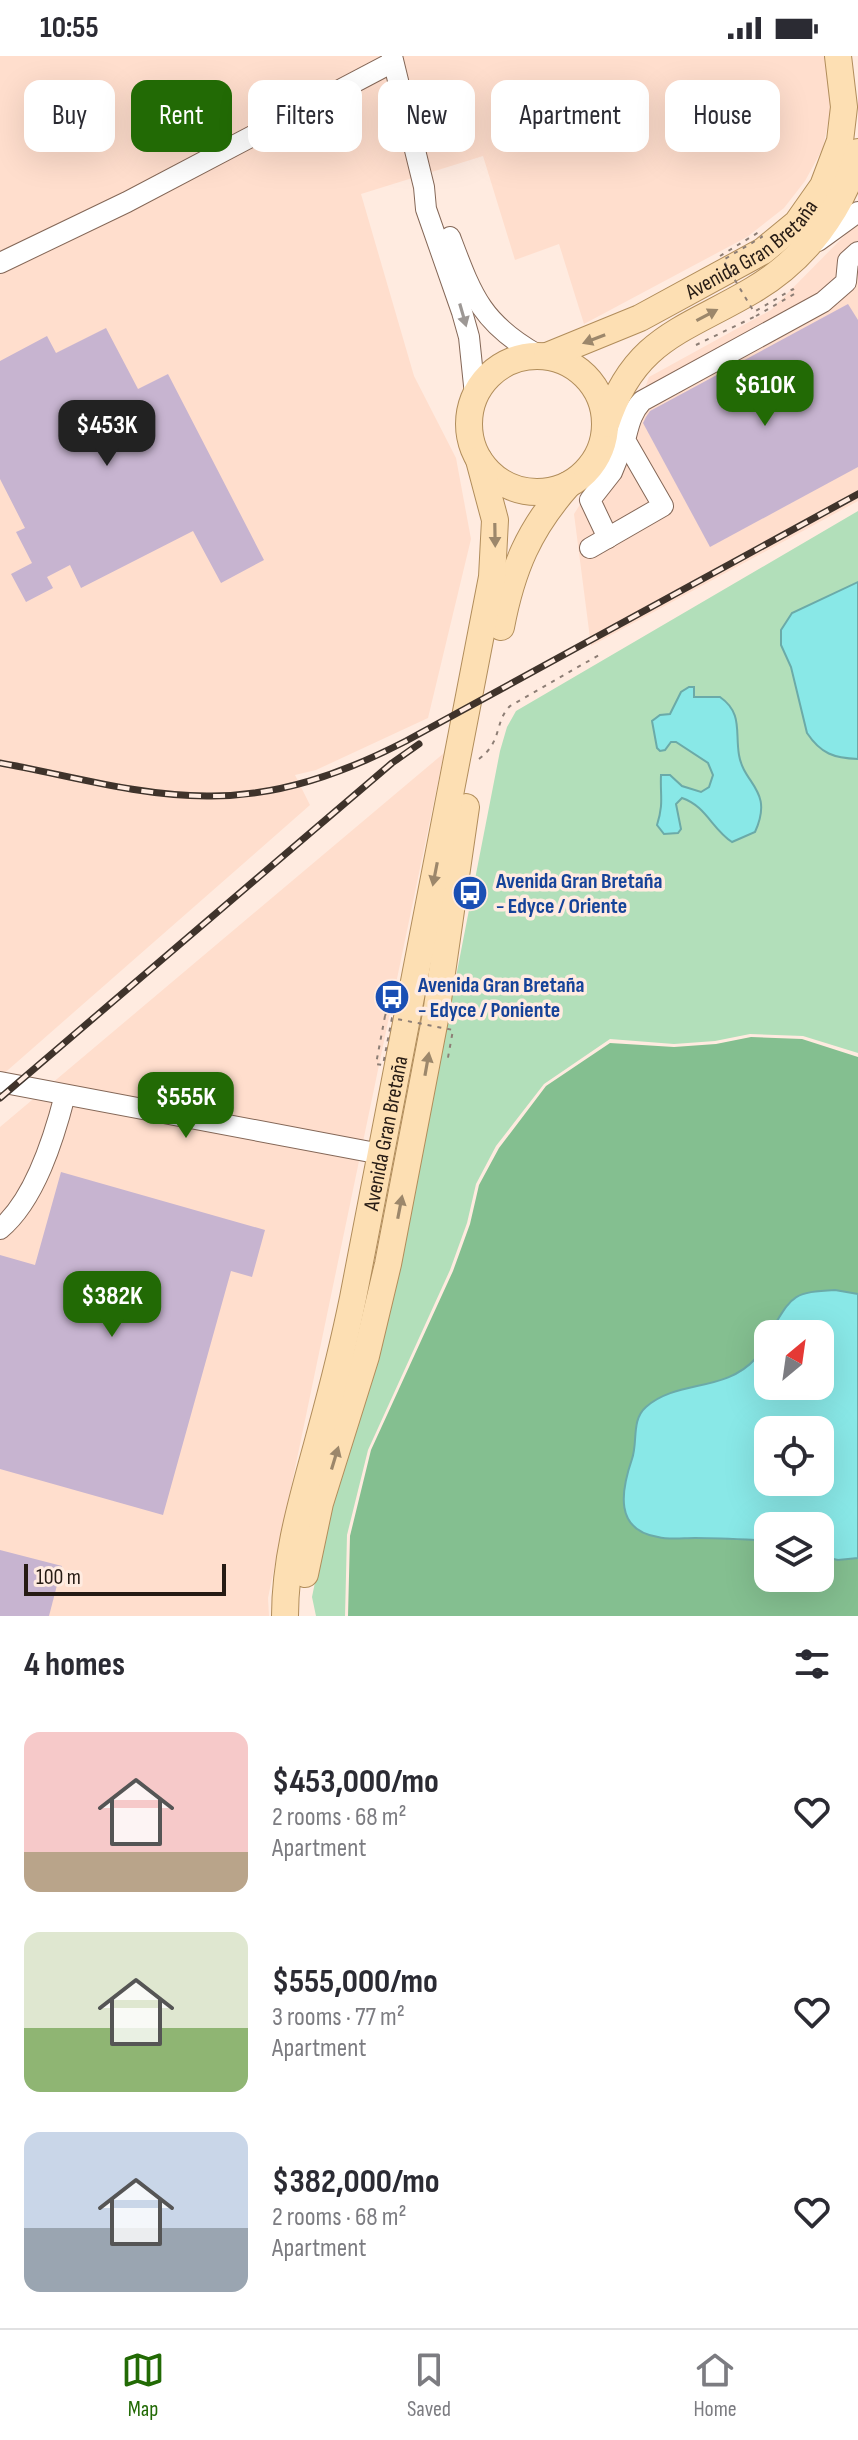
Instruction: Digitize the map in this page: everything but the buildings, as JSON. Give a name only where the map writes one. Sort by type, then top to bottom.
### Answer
[{"type":"main road","name":"Avenida Gran Bretaña","points":[[542,356],[604,335],[654,311],[763,251],[797,223],[823,186],[840,141],[844,107],[838,56]]},
{"type":"main road","name":"Avenida Gran Bretaña","points":[[615,433],[623,385],[637,362],[653,347],[763,284],[801,252],[834,210],[858,152]]},
{"type":"main road","points":[[542,356],[575,367],[589,380],[615,433],[603,442],[593,464],[582,476],[568,485],[542,492],[515,488],[498,480],[479,460],[471,442],[469,423],[475,395],[485,379],[500,366],[518,358],[542,356]]},
{"type":"main road","name":"Avenida Gran Bretaña","points":[[285,1616],[286,1582],[294,1534],[344,1341],[492,577],[495,520],[479,460]]},
{"type":"main road","name":"Avenida Gran Bretaña","points":[[302,1616],[314,1528],[374,1329],[419,1113],[461,838],[515,569],[537,524],[568,485]]},
{"type":"main road","points":[[381,1154],[399,1142],[419,1113]]},
{"type":"street","points":[[0,263],[127,202],[393,59],[429,220],[469,337],[475,395]]},
{"type":"street","points":[[424,187],[436,204],[483,312],[508,337],[542,356]]},
{"type":"street","points":[[801,252],[858,212]]},
{"type":"street","points":[[615,433],[663,506],[599,543],[590,500],[612,472],[615,433],[642,401],[823,302],[846,282],[848,261],[858,252]]},
{"type":"street","points":[[0,1082],[381,1154]]},
{"type":"street","points":[[0,1229],[29,1195],[60,1117],[65,1095]]},
{"type":"path","points":[[720,256],[759,232],[762,237],[723,260],[754,312],[793,289],[796,293],[756,316]]},
{"type":"path","points":[[475,762],[495,743],[503,715],[510,706],[599,655]]},
{"type":"path","points":[[385,1016],[376,1064],[383,1065],[392,1018],[453,1030],[447,1063]]},
{"type":"shaded area","points":[[0,56],[829,56],[834,93],[823,148],[805,181],[784,208],[747,237],[584,324],[559,244],[515,260],[483,156],[361,194],[414,376],[456,458],[471,539],[428,718],[316,770],[295,775],[310,805],[0,1077]]},
{"type":"shaded area","points":[[858,222],[858,501],[591,646],[574,514],[633,421],[649,377],[771,310]]},
{"type":"shaded area","points":[[444,753],[268,1598],[269,1616],[0,1616],[0,1127]]},
{"type":"green space","points":[[858,511],[858,1053],[803,1036],[750,1034],[674,1044],[610,1039],[544,1084],[496,1146],[476,1184],[467,1223],[450,1270],[368,1450],[347,1535],[345,1616],[316,1616],[312,1597],[328,1518],[430,1110],[507,727],[516,711]]},
{"type":"green space","points":[[751,1037],[802,1039],[858,1057],[858,1616],[348,1616],[350,1536],[371,1450],[453,1271],[470,1224],[479,1185],[499,1148],[546,1086],[610,1043],[674,1047],[716,1044]]},
{"type":"water","points":[[858,582],[858,759],[829,754],[807,733],[791,667],[781,645],[781,630],[792,613]]},
{"type":"water","points":[[694,687],[694,697],[720,697],[732,710],[737,723],[742,765],[760,797],[760,818],[755,832],[732,842],[697,806],[682,798],[676,804],[681,829],[678,833],[664,834],[657,825],[661,775],[670,775],[682,786],[701,792],[709,787],[713,775],[708,763],[676,742],[671,742],[665,750],[657,748],[652,721],[660,715],[670,714],[681,692]]},
{"type":"water","points":[[835,1290],[858,1294],[858,1558],[834,1559],[834,1512],[754,1512],[754,1540],[662,1538],[644,1533],[634,1526],[624,1507],[625,1484],[634,1452],[638,1418],[646,1407],[659,1398],[716,1382],[744,1369],[754,1360],[754,1400],[834,1400],[834,1320],[778,1320],[788,1304],[800,1295]]},
{"type":"railway","points":[[0,763],[129,789],[181,795],[233,795],[310,781],[406,741],[858,494]]},
{"type":"railway","points":[[0,1098],[392,763],[419,744]]},
{"type":"place","name":"Avenida Gran Bretaña - Edyce / Oriente","points":[[470,893]]},
{"type":"place","name":"Avenida Gran Bretaña - Edyce / Poniente","points":[[392,997]]}]
